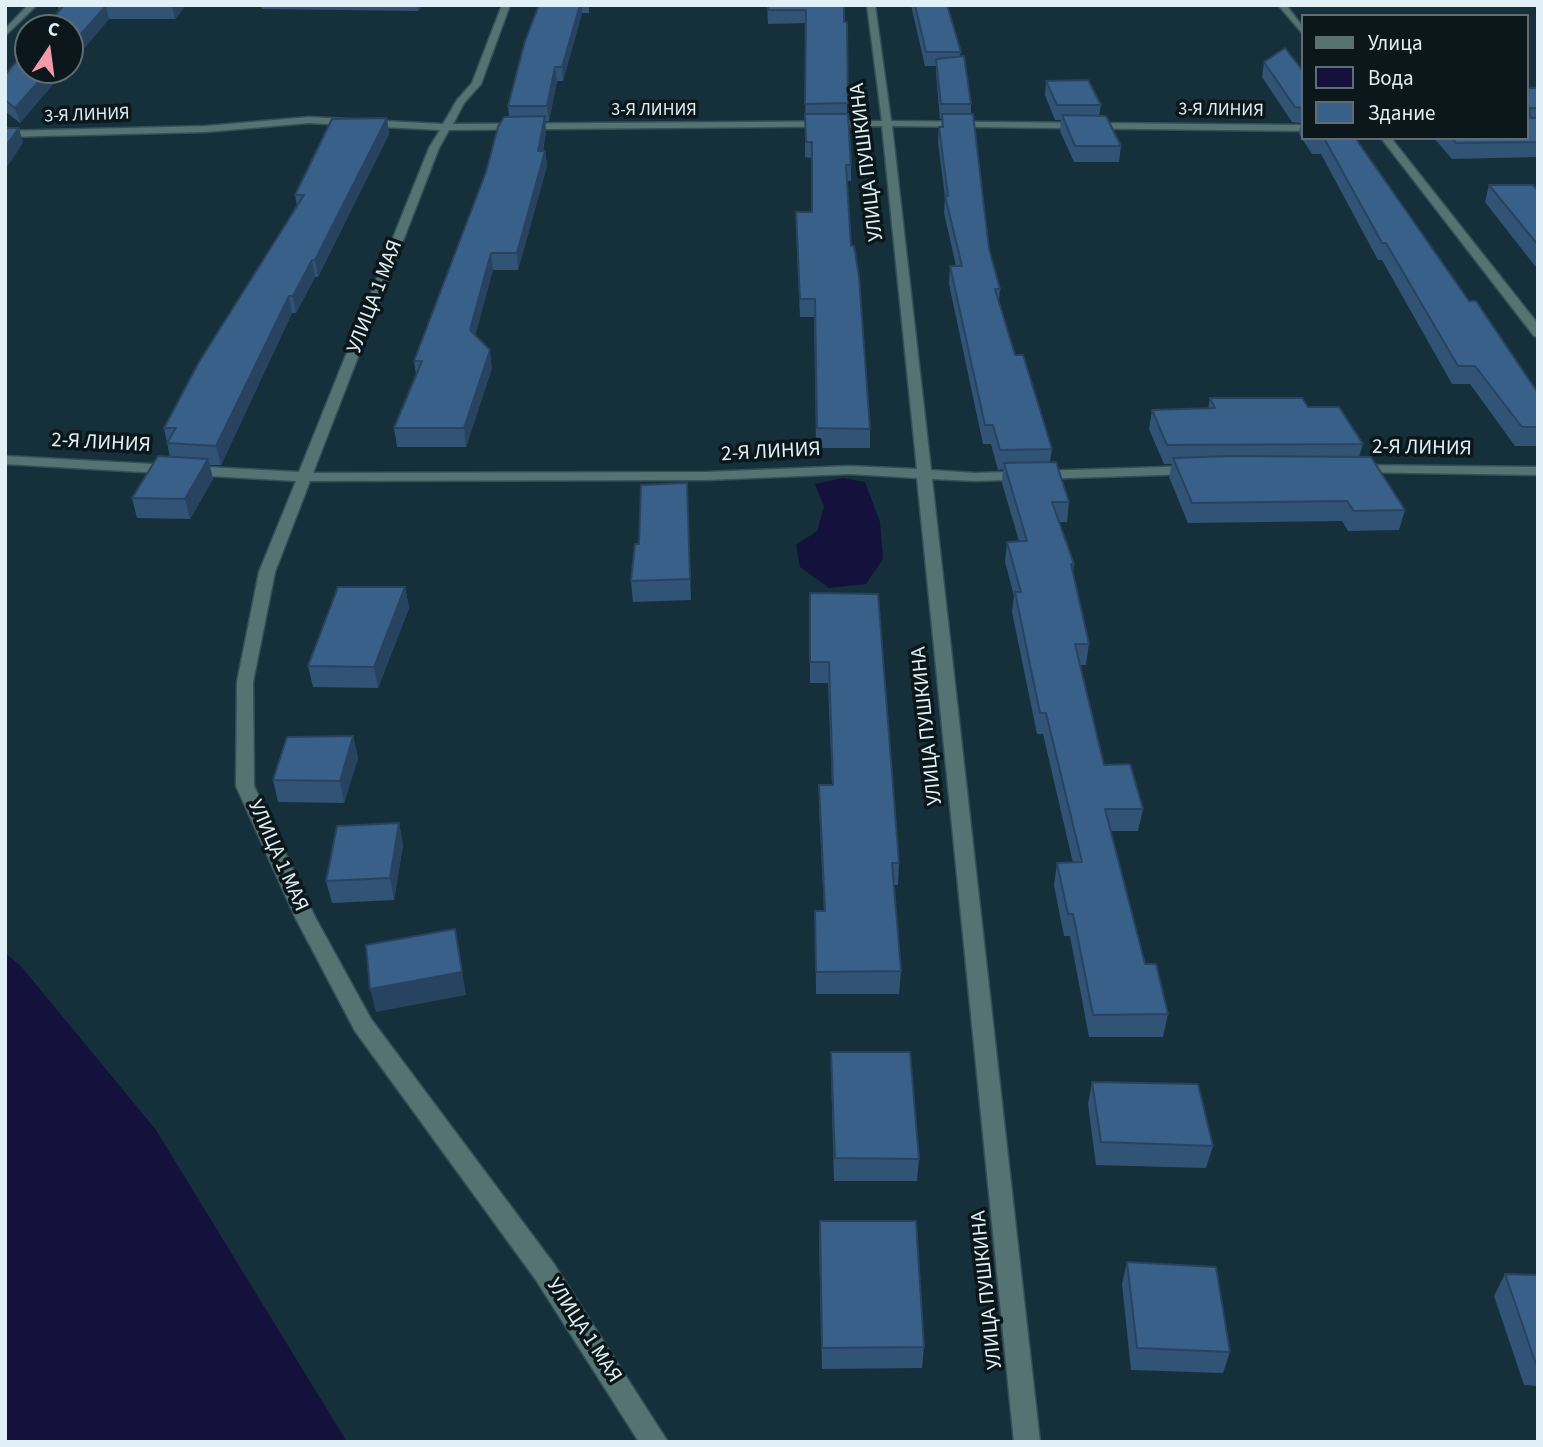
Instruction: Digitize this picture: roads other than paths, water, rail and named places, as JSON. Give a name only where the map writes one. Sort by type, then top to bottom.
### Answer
[{"type":"street","points":[[5,34],[33,5]]},
{"type":"street","name":"УЛИЦА 1 МАЯ","points":[[506,5],[476,84],[460,102],[434,148],[267,572],[248,668],[245,786],[305,917],[363,1025],[545,1272],[656,1442]]},
{"type":"street","name":"УЛИЦА ПУШКИНА","points":[[871,5],[887,125],[1027,1442]]},
{"type":"street","points":[[1282,5],[1302,31]]},
{"type":"street","name":"3-Я ЛИНИЯ","points":[[5,134],[206,129],[309,120],[448,127],[959,123],[1302,128]]},
{"type":"street","points":[[1388,140],[1538,333]]},
{"type":"street","name":"2-Я ЛИНИЯ","points":[[5,460],[306,477],[732,476],[849,470],[924,472],[975,477],[1215,469]]},
{"type":"street","name":"2-Я ЛИНИЯ","points":[[1334,469],[1538,471]]},
{"type":"water","points":[[843,478],[865,482],[880,522],[883,559],[866,584],[829,588],[800,567],[796,545],[817,531],[824,507],[815,484]]},
{"type":"water","points":[[5,953],[20,965],[156,1130],[347,1442],[5,1442]]}]
